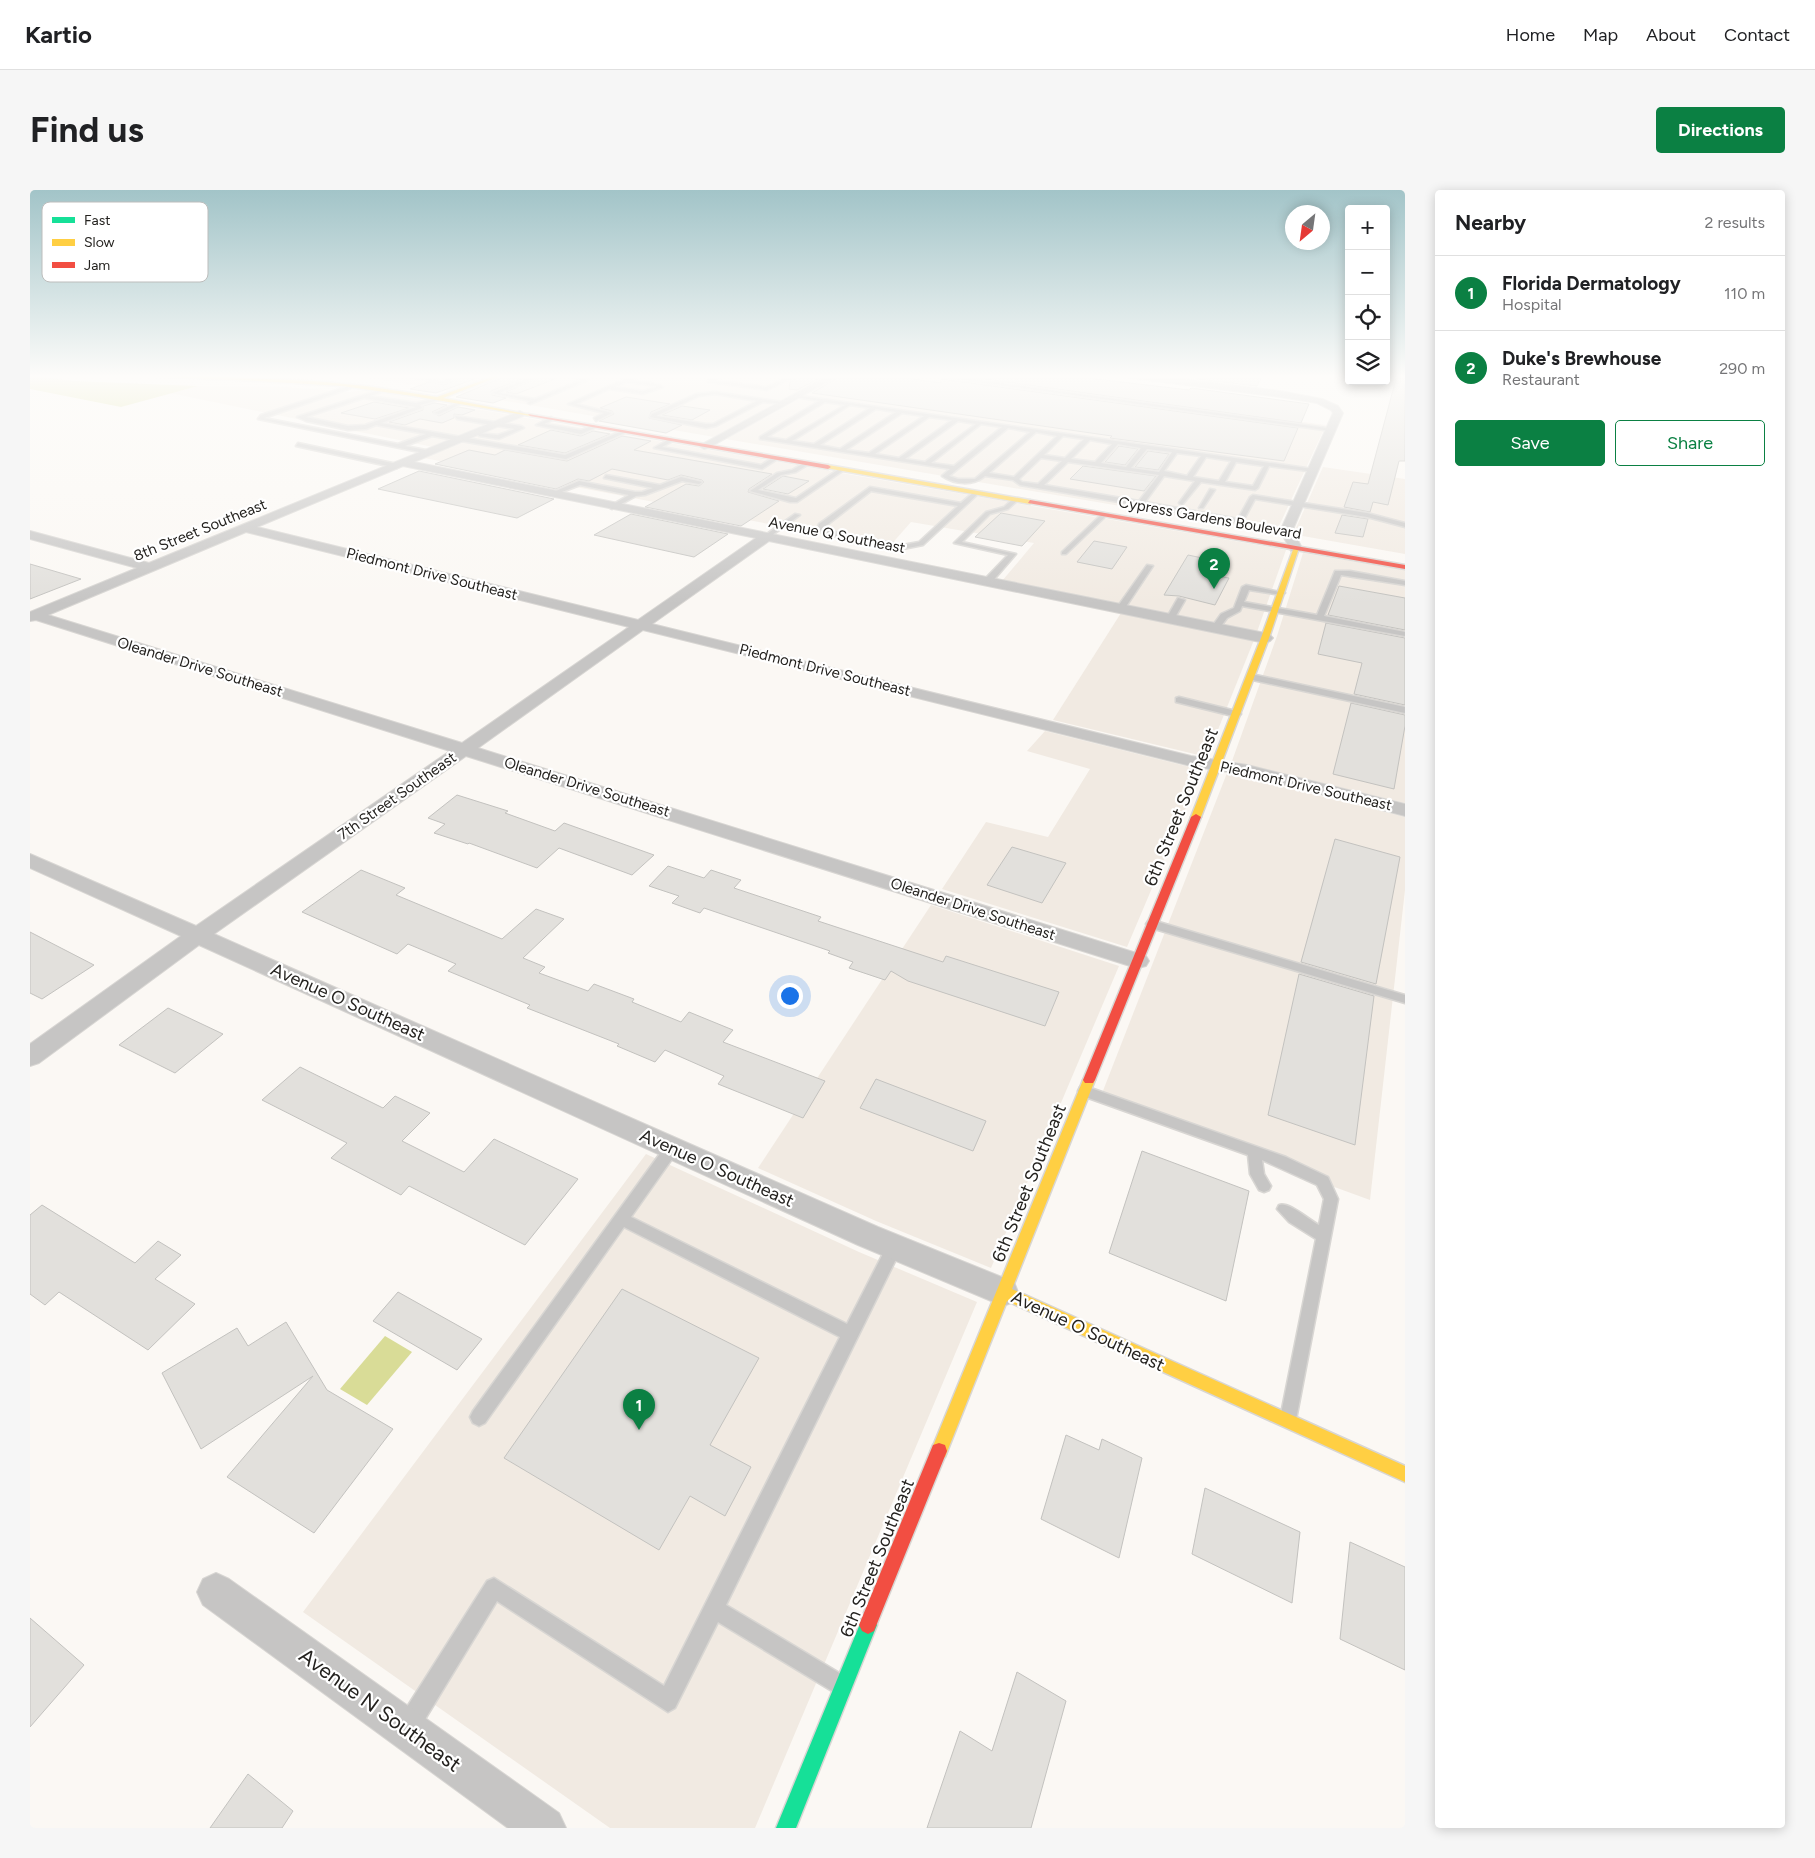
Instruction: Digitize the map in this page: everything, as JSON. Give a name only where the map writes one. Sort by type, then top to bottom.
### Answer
[{"type":"main road","name":"Cypress Gardens Boulevard","points":[[745,451],[806,464],[1104,515],[1405,557]]},
{"type":"main road","name":"Cypress Gardens Boulevard","points":[[759,451],[1140,508],[1178,510],[1238,525],[1294,543],[1405,567]]},
{"type":"main road","points":[[878,476],[937,482],[957,481]]},
{"type":"main road","points":[[976,493],[1005,494],[1092,508],[1140,508]]},
{"type":"main road","name":"6th Street Southeast","points":[[786,1828],[1238,714],[1275,610],[1294,543]]},
{"type":"main road","name":"Avenue O Southeast","points":[[1003,1292],[1405,1474]]},
{"type":"street","points":[[1294,543],[1288,534],[1288,527],[1321,451]]},
{"type":"street","name":"8th Street Southeast","points":[[32,616],[429,452]]},
{"type":"street","name":"Avenue Q Southeast","points":[[400,464],[1265,638]]},
{"type":"street","name":"Piedmont Drive Southeast","points":[[246,528],[1191,761],[1217,765],[1405,810]]},
{"type":"street","points":[[30,535],[150,568]]},
{"type":"street","name":"7th Street Southeast","points":[[30,1057],[198,935],[280,880],[463,749],[766,537]]},
{"type":"street","name":"Oleander Drive Southeast","points":[[32,616],[1138,961]]},
{"type":"street","name":"Avenue O Southeast","points":[[30,860],[894,1247],[1003,1292]]},
{"type":"street","name":"Avenue N Southeast","points":[[216,1592],[544,1828]]},
{"type":"lane","points":[[333,451],[400,464]]},
{"type":"lane","points":[[534,451],[566,457],[579,451]]},
{"type":"lane","points":[[675,451],[762,467],[776,458]]},
{"type":"lane","points":[[694,455],[699,451]]},
{"type":"lane","points":[[850,451],[954,468]]},
{"type":"lane","points":[[870,455],[875,451]]},
{"type":"lane","points":[[900,460],[912,451]]},
{"type":"lane","points":[[926,464],[943,451]]},
{"type":"lane","points":[[975,451],[945,476],[957,481],[976,481],[1010,451]]},
{"type":"lane","points":[[1015,480],[1044,451]]},
{"type":"lane","points":[[1040,486],[1076,451]]},
{"type":"lane","points":[[1097,464],[1108,451]]},
{"type":"lane","points":[[1127,469],[1141,451]]},
{"type":"lane","points":[[1172,451],[1312,471]]},
{"type":"lane","points":[[984,474],[1140,508],[1163,474],[1161,471],[1175,452]]},
{"type":"lane","points":[[1040,456],[1255,488],[1267,465]]},
{"type":"lane","points":[[1189,478],[1204,456]]},
{"type":"lane","points":[[1221,483],[1234,460]]},
{"type":"lane","points":[[806,464],[794,471],[779,474],[753,491],[790,500],[798,500],[841,470]]},
{"type":"lane","points":[[786,473],[801,475]]},
{"type":"lane","points":[[606,476],[658,487]]},
{"type":"lane","points":[[552,494],[579,483],[643,494],[681,478],[699,482]]},
{"type":"lane","points":[[819,478],[826,480]]},
{"type":"lane","points":[[1178,510],[1199,480]]},
{"type":"lane","points":[[1195,487],[1215,490],[1199,510]]},
{"type":"lane","points":[[961,505],[870,489],[821,525],[819,529],[827,533],[903,548],[915,546],[921,544],[976,493]]},
{"type":"lane","points":[[612,506],[635,494]]},
{"type":"lane","points":[[1178,510],[1199,510],[1238,525],[1250,496],[1367,515],[1405,525]]},
{"type":"lane","points":[[987,582],[1012,554],[957,543],[988,513],[1006,508],[1015,500]]},
{"type":"lane","points":[[766,537],[797,515]]},
{"type":"lane","points":[[1064,553],[1104,515]]},
{"type":"lane","points":[[1120,608],[1149,566]]},
{"type":"lane","points":[[1320,618],[1338,573],[1350,573],[1405,583]]},
{"type":"lane","points":[[1215,628],[1224,616],[1237,609],[1246,587],[1280,593]]},
{"type":"lane","points":[[1170,619],[1181,600]]},
{"type":"lane","points":[[1240,603],[1405,634]]},
{"type":"lane","points":[[1251,677],[1405,710]]},
{"type":"lane","points":[[1179,700],[1238,714]]},
{"type":"lane","points":[[1152,924],[1405,999]]},
{"type":"lane","points":[[1085,1091],[1255,1152],[1323,1181],[1331,1199],[1288,1421]]},
{"type":"lane","points":[[479,1417],[672,1148]]},
{"type":"lane","points":[[1255,1152],[1254,1164],[1258,1178],[1264,1186]]},
{"type":"lane","points":[[1284,1209],[1294,1218],[1323,1236]]},
{"type":"lane","points":[[621,1218],[850,1334]]},
{"type":"lane","points":[[406,1729],[494,1588],[668,1701],[894,1247]]},
{"type":"lane","points":[[714,1609],[844,1687]]},
{"type":"shaded area","points":[[440,451],[719,451],[1286,550],[1257,632],[1002,581],[1034,543],[911,522],[889,547],[424,458]]},
{"type":"shaded area","points":[[799,451],[1314,451],[1279,526],[1279,533]]},
{"type":"shaded area","points":[[1323,467],[1405,479],[1405,554],[1297,535],[1296,528]]},
{"type":"shaded area","points":[[1303,553],[1405,570],[1405,803],[1232,761],[1277,636]]},
{"type":"shaded area","points":[[1121,613],[1254,640],[1207,757],[1053,720]]},
{"type":"shaded area","points":[[1045,731],[1202,770],[1127,947],[942,889],[986,822],[1048,837],[1090,769],[1027,751]]},
{"type":"shaded area","points":[[1227,773],[1405,817],[1405,890],[1370,1200],[1099,1101]]},
{"type":"shaded area","points":[[931,905],[1119,966],[991,1268],[876,1221],[758,1168]]},
{"type":"shaded area","points":[[646,1154],[859,1252],[977,1302],[755,1828],[610,1828],[303,1612]]},
{"type":"shaded area","points":[[385,1336],[412,1352],[367,1405],[340,1389]]},
{"type":"building","points":[[466,451],[495,455],[502,451],[513,451],[567,461],[588,451],[642,451],[772,474],[749,489],[748,492],[779,501],[741,526],[645,507],[686,484],[699,486],[704,482],[681,475],[668,480],[612,469],[589,481],[578,479],[556,489],[435,464]]},
{"type":"building","points":[[1114,451],[1136,451],[1125,465],[1105,462]]},
{"type":"building","points":[[1148,451],[1169,454],[1158,470],[1135,467]]},
{"type":"building","points":[[1212,451],[1288,451],[1284,461]]},
{"type":"building","points":[[1377,451],[1405,451],[1405,461],[1399,461],[1388,505],[1373,502],[1370,512],[1344,507],[1353,482],[1368,484]]},
{"type":"building","points":[[1083,466],[1156,476],[1144,491],[1070,479]]},
{"type":"building","points":[[419,471],[554,499],[517,518],[378,489]]},
{"type":"building","points":[[783,476],[809,481],[788,494],[763,489]]},
{"type":"building","points":[[1001,513],[1045,521],[1022,546],[975,537]]},
{"type":"building","points":[[631,514],[728,534],[694,557],[594,535]]},
{"type":"building","points":[[1342,515],[1368,519],[1363,537],[1335,533]]},
{"type":"building","points":[[1094,541],[1127,547],[1112,569],[1077,562]]},
{"type":"building","points":[[1188,555],[1212,560],[1204,574],[1229,578],[1215,605],[1179,596],[1164,595]]},
{"type":"building","points":[[30,564],[81,579],[30,599]]},
{"type":"building","points":[[1339,586],[1405,598],[1405,630],[1328,615]]},
{"type":"building","points":[[1326,623],[1405,638],[1405,705],[1354,694],[1362,663],[1318,654]]},
{"type":"building","points":[[1351,703],[1405,715],[1405,726],[1394,789],[1333,774]]},
{"type":"building","points":[[457,795],[508,811],[505,813],[555,831],[564,823],[654,855],[632,875],[559,848],[537,868],[469,843],[434,833],[445,824],[428,818]]},
{"type":"building","points":[[1335,839],[1400,857],[1376,984],[1301,962]]},
{"type":"building","points":[[1012,847],[1066,863],[1042,903],[987,885]]},
{"type":"building","points":[[668,866],[704,878],[711,870],[741,880],[734,888],[821,917],[818,921],[943,962],[946,956],[1059,992],[1045,1026],[908,981],[891,971],[885,980],[849,968],[853,962],[828,953],[830,951],[704,908],[700,913],[672,903],[679,896],[649,886]]},
{"type":"building","points":[[361,870],[405,888],[396,895],[502,939],[536,909],[564,919],[523,958],[545,967],[539,973],[588,991],[594,984],[634,999],[632,1002],[681,1022],[689,1012],[733,1030],[723,1042],[825,1081],[803,1118],[718,1084],[724,1076],[665,1050],[655,1062],[617,1046],[619,1044],[527,1008],[530,1005],[448,971],[456,964],[408,944],[397,954],[302,912]]},
{"type":"building","points":[[30,932],[94,965],[42,999],[30,993]]},
{"type":"building","points":[[1299,974],[1374,996],[1355,1145],[1268,1115]]},
{"type":"building","points":[[168,1008],[223,1034],[175,1073],[119,1045]]},
{"type":"building","points":[[300,1067],[383,1108],[395,1096],[430,1113],[402,1141],[464,1172],[494,1139],[578,1179],[525,1245],[409,1186],[401,1195],[331,1158],[347,1143],[262,1100]]},
{"type":"building","points":[[876,1079],[986,1121],[973,1151],[860,1108]]},
{"type":"building","points":[[1142,1151],[1249,1191],[1226,1301],[1109,1253]]},
{"type":"building","points":[[42,1205],[135,1263],[158,1241],[181,1255],[155,1279],[195,1304],[148,1350],[59,1292],[45,1305],[30,1294],[30,1215]]},
{"type":"building","points":[[622,1289],[759,1358],[710,1445],[751,1467],[725,1516],[690,1496],[659,1550],[504,1458]]},
{"type":"building","points":[[398,1292],[482,1339],[457,1370],[373,1321]]},
{"type":"building","points":[[286,1322],[327,1390],[393,1429],[314,1533],[227,1477],[313,1376],[201,1449],[162,1373],[237,1328],[248,1346]]},
{"type":"building","points":[[1066,1435],[1099,1450],[1102,1439],[1142,1458],[1119,1558],[1041,1519]]},
{"type":"building","points":[[1205,1488],[1300,1532],[1292,1603],[1192,1554]]},
{"type":"building","points":[[1350,1542],[1405,1567],[1405,1670],[1340,1639]]},
{"type":"building","points":[[30,1618],[84,1665],[30,1727]]},
{"type":"building","points":[[1017,1672],[1066,1701],[1031,1828],[927,1828],[960,1731],[992,1751]]},
{"type":"building","points":[[248,1774],[293,1811],[282,1828],[210,1828]]},
{"type":"traffic: fast","points":[[786,1828],[868,1625]]},
{"type":"traffic: slow","points":[[828,467],[1030,502]]},
{"type":"traffic: slow","points":[[1196,817],[1265,638],[1296,548]]},
{"type":"traffic: slow","points":[[939,1451],[1089,1080]]},
{"type":"traffic: slow","points":[[1003,1292],[1405,1474]]},
{"type":"traffic: jam","points":[[739,451],[828,467]]},
{"type":"traffic: jam","points":[[1030,502],[1405,567]]},
{"type":"traffic: jam","points":[[1089,1080],[1196,817]]},
{"type":"traffic: jam","points":[[868,1625],[939,1451]]},
{"type":"place","name":"Duke's Brewhouse","points":[[1214,589]]},
{"type":"place","name":"Florida Dermatology","points":[[639,1430]]}]
